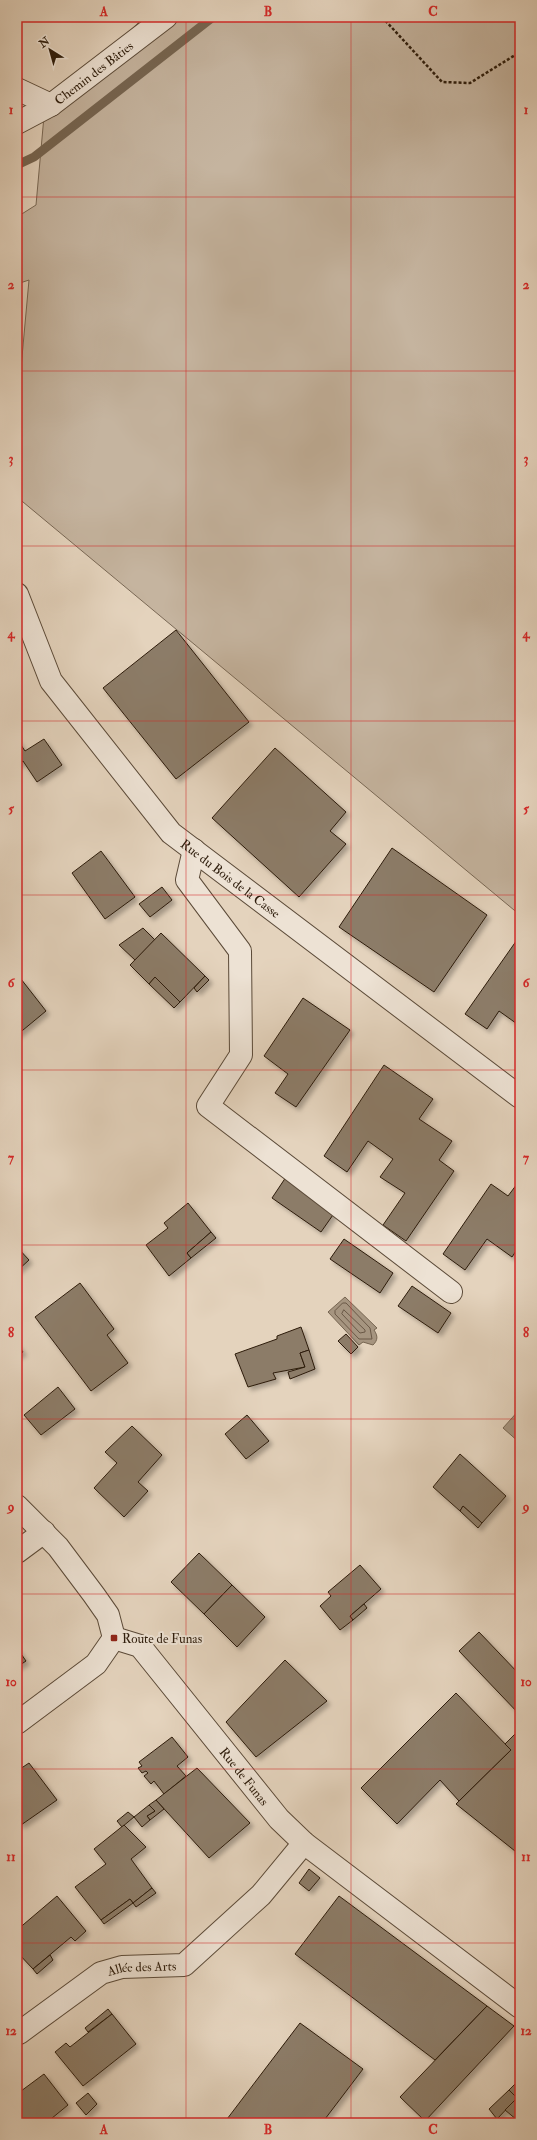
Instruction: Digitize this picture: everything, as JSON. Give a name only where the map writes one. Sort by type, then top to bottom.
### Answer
[{"type":"street","name":"Chemin des Bâties","points":[[17,123],[51,105],[166,17]]},
{"type":"street","points":[[17,90],[51,105]]},
{"type":"street","name":"Rue du Bois de la Casse","points":[[17,594],[51,681],[171,833],[520,1098]]},
{"type":"street","points":[[194,850],[187,880],[240,951],[241,1055],[208,1106],[451,1292]]},
{"type":"street","points":[[17,1506],[58,1547],[108,1615],[114,1638],[96,1664],[17,1723]]},
{"type":"street","points":[[17,1552],[44,1532]]},
{"type":"street","name":"Rue de Funas","points":[[114,1638],[140,1646],[279,1818],[304,1843],[520,2007]]},
{"type":"street","name":"Allée des Arts","points":[[19,2033],[101,1973],[122,1967],[184,1965],[261,1895],[304,1843]]},
{"type":"path","points":[[382,17],[442,82],[470,83],[520,52]]},
{"type":"shaded area","points":[[144,17],[520,17],[520,915],[17,497],[17,412],[29,280],[17,284],[17,217],[36,205],[44,116]]},
{"type":"water","points":[[345,1297],[377,1328],[374,1330],[377,1338],[373,1345],[363,1342],[359,1345],[328,1312]]},
{"type":"water","points":[[520,1409],[520,1443],[503,1428]]},
{"type":"building","points":[[176,630],[249,722],[176,779],[103,688]]},
{"type":"building","points":[[17,739],[25,751],[44,739],[62,765],[37,782],[23,761],[17,765]]},
{"type":"building","points":[[275,748],[346,812],[330,831],[346,844],[299,897],[212,818]]},
{"type":"building","points":[[392,848],[487,915],[434,992],[339,927]]},
{"type":"building","points":[[101,851],[135,897],[105,919],[72,873]]},
{"type":"building","points":[[162,887],[172,900],[150,917],[139,904]]},
{"type":"building","points":[[143,928],[155,940],[135,960],[119,945]]},
{"type":"building","points":[[161,933],[205,976],[180,1002],[155,977],[149,984],[130,965]]},
{"type":"building","points":[[519,937],[520,1026],[499,1011],[487,1029],[465,1014]]},
{"type":"building","points":[[205,976],[209,980],[197,992],[194,988]]},
{"type":"building","points":[[155,977],[180,1002],[174,1008],[149,984]]},
{"type":"building","points":[[21,979],[46,1011],[17,1035],[17,983]]},
{"type":"building","points":[[303,998],[350,1030],[296,1107],[275,1093],[288,1074],[264,1056]]},
{"type":"building","points":[[384,1065],[433,1099],[419,1119],[452,1141],[439,1160],[454,1171],[406,1241],[383,1225],[405,1193],[380,1177],[393,1159],[368,1141],[347,1172],[324,1156]]},
{"type":"building","points":[[286,1177],[335,1212],[321,1232],[272,1198]]},
{"type":"building","points":[[520,1180],[520,1245],[512,1257],[487,1239],[465,1270],[443,1254],[491,1184],[508,1196]]},
{"type":"building","points":[[188,1203],[211,1232],[187,1253],[191,1258],[169,1276],[146,1245],[168,1228],[164,1223]]},
{"type":"building","points":[[211,1232],[216,1238],[191,1258],[187,1253]]},
{"type":"building","points":[[344,1239],[393,1273],[380,1293],[330,1259]]},
{"type":"building","points":[[17,1247],[29,1260],[17,1271]]},
{"type":"building","points":[[80,1283],[114,1329],[107,1335],[128,1363],[91,1391],[35,1317]]},
{"type":"building","points":[[412,1286],[451,1313],[438,1333],[398,1306]]},
{"type":"building","points":[[301,1327],[309,1350],[300,1353],[305,1367],[273,1373],[276,1379],[248,1387],[235,1354],[277,1339],[277,1336]]},
{"type":"building","points":[[346,1334],[358,1347],[351,1354],[338,1341]]},
{"type":"building","points":[[17,1344],[23,1352],[17,1356]]},
{"type":"building","points":[[309,1350],[315,1369],[290,1379],[288,1372],[305,1367],[300,1353]]},
{"type":"building","points":[[58,1387],[75,1409],[41,1435],[24,1415]]},
{"type":"building","points":[[247,1415],[269,1441],[246,1459],[225,1434]]},
{"type":"building","points":[[132,1426],[162,1455],[138,1482],[148,1491],[124,1517],[94,1488],[117,1463],[105,1452]]},
{"type":"building","points":[[460,1454],[506,1496],[482,1523],[463,1506],[460,1511],[433,1487]]},
{"type":"building","points":[[463,1506],[482,1523],[478,1528],[460,1511]]},
{"type":"building","points":[[199,1553],[232,1585],[204,1614],[171,1582]]},
{"type":"building","points":[[360,1565],[381,1589],[350,1616],[353,1620],[340,1630],[320,1606],[331,1596],[328,1592]]},
{"type":"building","points":[[232,1585],[265,1617],[237,1647],[204,1614]]},
{"type":"building","points":[[364,1604],[367,1608],[353,1620],[350,1616]]},
{"type":"building","points":[[479,1632],[520,1675],[520,1715],[459,1651]]},
{"type":"building","points":[[17,1648],[26,1661],[17,1667]]},
{"type":"building","points":[[285,1660],[327,1701],[256,1757],[226,1722]]},
{"type":"building","points":[[456,1693],[511,1750],[459,1801],[440,1780],[397,1824],[361,1788]]},
{"type":"building","points":[[515,1734],[520,1738],[520,1855],[456,1804],[511,1750],[505,1744]]},
{"type":"building","points":[[172,1737],[188,1757],[177,1766],[186,1776],[164,1794],[154,1781],[151,1784],[144,1776],[148,1773],[146,1771],[142,1773],[138,1768],[142,1766],[139,1762]]},
{"type":"building","points":[[29,1763],[57,1800],[21,1825],[17,1820],[17,1771]]},
{"type":"building","points":[[197,1768],[250,1823],[209,1858],[156,1800]]},
{"type":"building","points":[[156,1800],[164,1809],[150,1820],[147,1816],[155,1811],[149,1805]]},
{"type":"building","points":[[149,1805],[155,1811],[147,1816],[150,1820],[142,1827],[134,1817]]},
{"type":"building","points":[[128,1812],[134,1817],[122,1827],[117,1821]]},
{"type":"building","points":[[124,1825],[146,1847],[131,1859],[152,1888],[133,1903],[130,1899],[101,1920],[75,1887],[106,1864],[94,1849]]},
{"type":"building","points":[[309,1869],[320,1878],[309,1891],[299,1883]]},
{"type":"building","points":[[152,1888],[156,1893],[136,1907],[133,1903]]},
{"type":"building","points":[[57,1896],[86,1931],[75,1941],[71,1937],[33,1969],[17,1952],[17,1930]]},
{"type":"building","points":[[339,1896],[487,2006],[435,2060],[295,1954]]},
{"type":"building","points":[[130,1899],[133,1903],[104,1924],[101,1920]]},
{"type":"building","points":[[50,1955],[53,1960],[37,1974],[33,1969]]},
{"type":"building","points":[[487,2006],[514,2026],[425,2121],[400,2097]]},
{"type":"building","points":[[108,2009],[112,2014],[88,2032],[85,2028]]},
{"type":"building","points":[[112,2014],[136,2044],[83,2086],[55,2052],[66,2043],[70,2047]]},
{"type":"building","points":[[300,2023],[363,2069],[322,2123],[224,2123]]},
{"type":"building","points":[[44,2074],[68,2105],[46,2123],[17,2123],[17,2094]]},
{"type":"building","points":[[520,2079],[520,2095],[517,2098],[509,2090]]},
{"type":"building","points":[[509,2090],[517,2098],[497,2119],[489,2109]]},
{"type":"building","points":[[88,2093],[97,2104],[86,2115],[76,2103]]},
{"type":"building","points":[[520,2095],[520,2117],[517,2120],[505,2110]]},
{"type":"waterway","points":[[17,165],[34,157],[213,17]]},
{"type":"place","name":"Route de Funas","points":[[114,1638]]}]
